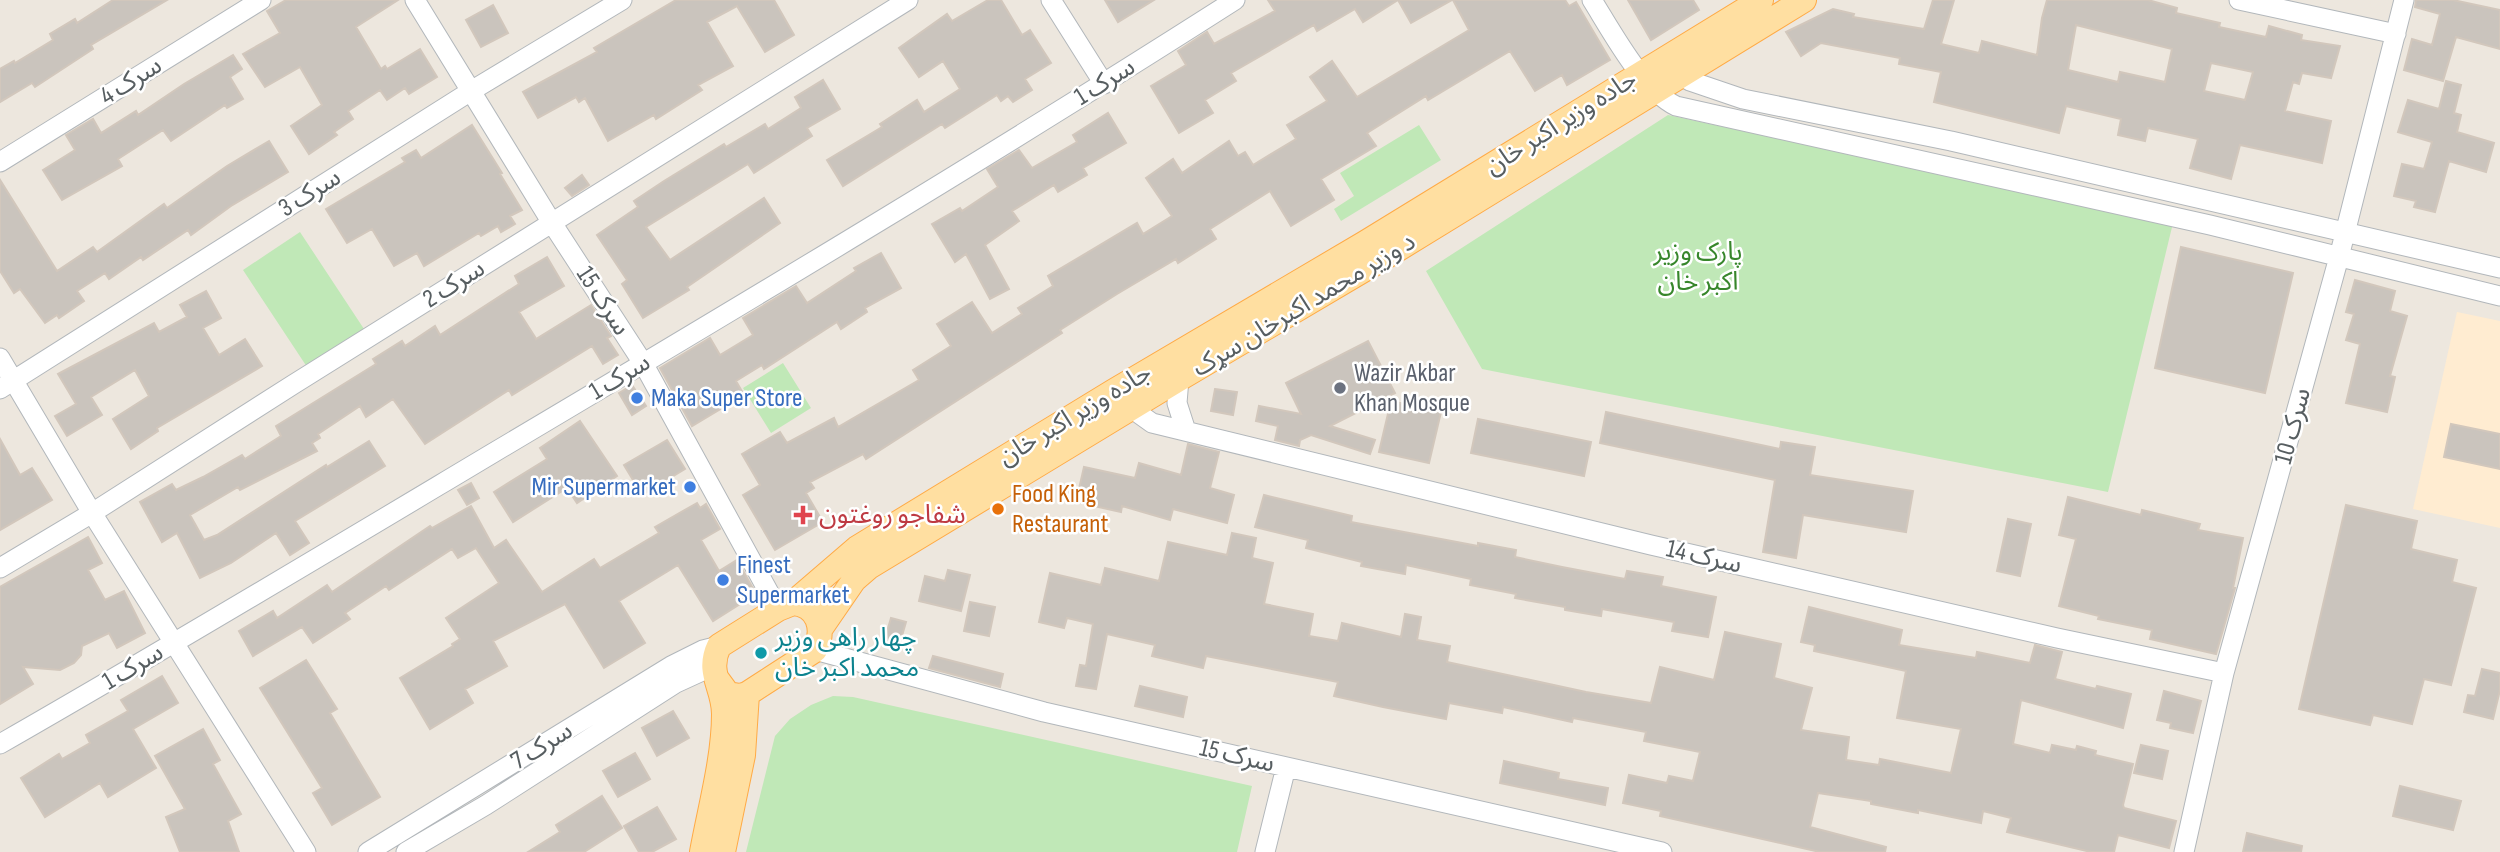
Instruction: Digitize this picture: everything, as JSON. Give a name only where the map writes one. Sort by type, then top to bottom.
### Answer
[{"type":"main road","points":[[1675,66],[1761,0]]},
{"type":"main road","name":"د وزیر محمد اکبرخان سړک","points":[[818,639],[854,580],[869,567],[1377,262],[1675,66],[1804,0]]},
{"type":"main road","name":"جاده وزیر اکبر خان","points":[[716,664],[857,548],[1114,391],[1365,243],[1648,83]]},
{"type":"main road","points":[[716,664],[729,694],[740,696],[747,694],[818,639],[817,617],[810,609],[785,606]]},
{"type":"main road","points":[[702,852],[724,728],[724,706],[716,664]]},
{"type":"main road","points":[[723,852],[743,755],[747,694]]},
{"type":"street","name":"سرک 4","points":[[0,162],[261,0]]},
{"type":"street","name":"سرک 15","points":[[415,0],[552,223],[643,363],[785,606]]},
{"type":"street","name":"سرک 3","points":[[7,385],[471,92],[622,0]]},
{"type":"street","name":"سرک 2","points":[[0,568],[92,513],[908,0]]},
{"type":"street","points":[[1051,0],[1104,84]]},
{"type":"street","name":"سرک 1","points":[[0,744],[643,363],[1104,84],[1235,0]]},
{"type":"street","points":[[1592,0],[1648,83],[1662,99],[1676,106],[2210,225],[2500,296]]},
{"type":"street","points":[[2239,0],[2396,34]]},
{"type":"street","name":"سرک 10","points":[[2184,852],[2224,673],[2339,257],[2404,0]]},
{"type":"street","points":[[1675,66],[1690,81],[1743,99],[1951,141],[2500,268]]},
{"type":"street","points":[[1904,158],[1951,141]]},
{"type":"street","points":[[0,358],[7,385],[175,642],[306,852]]},
{"type":"street","points":[[1180,379],[1177,403],[1186,431]]},
{"type":"street","name":"سرک 14","points":[[1130,408],[1152,423],[1664,548],[2043,635],[2224,673]]},
{"type":"street","name":"سرک 15","points":[[818,639],[1044,712],[1662,852]]},
{"type":"street","name":"سرک 7","points":[[368,852],[671,666],[702,650],[716,664],[676,683],[486,805],[406,852]]},
{"type":"street","points":[[1265,852],[1286,767]]},
{"type":"shaded area","points":[[2457,312],[2500,321],[2500,528],[2413,509]]},
{"type":"green space","name":"پارک وزیر اکبر خان","points":[[1668,115],[2173,223],[2108,492],[1482,369],[1426,271]]},
{"type":"green space","points":[[1419,125],[1441,160],[1341,221],[1334,209],[1354,196],[1340,173]]},
{"type":"green space","points":[[300,232],[366,332],[309,370],[243,270]]},
{"type":"green space","points":[[783,363],[811,408],[771,433],[743,388]]},
{"type":"green space","points":[[833,696],[853,697],[1252,786],[1237,852],[746,852],[775,736],[790,719],[811,705]]},
{"type":"building","points":[[113,0],[167,0],[91,45],[93,49],[35,87],[32,83],[0,102],[0,69],[53,40],[50,34],[75,19],[77,23]]},
{"type":"building","points":[[286,0],[398,0],[356,27],[381,69],[385,66],[387,69],[420,49],[437,77],[409,94],[405,88],[387,100],[380,90],[348,111],[353,119],[334,132],[337,135],[309,154],[291,126],[322,105],[300,67],[265,87],[243,54],[280,33],[267,11]]},
{"type":"building","points":[[676,0],[774,0],[794,35],[765,52],[737,6],[707,22],[733,66],[698,85],[702,90],[656,119],[654,115],[608,141],[585,98],[579,102],[576,97],[538,118],[523,92],[597,52],[594,48]]},
{"type":"building","points":[[988,0],[1001,0],[1022,35],[1030,30],[1051,63],[1025,79],[1032,90],[1013,102],[1008,96],[1001,101],[997,95],[945,128],[942,124],[843,186],[827,160],[882,127],[880,124],[917,100],[924,112],[960,89],[943,61],[919,77],[899,48],[947,14],[952,21]]},
{"type":"building","points":[[1105,0],[1154,0],[1118,22]]},
{"type":"building","points":[[1268,0],[1398,0],[1363,22],[1355,9],[1317,31],[1314,25],[1231,73],[1236,81],[1205,100],[1213,113],[1179,133],[1151,86],[1186,65],[1178,51],[1207,32],[1214,44],[1275,11]]},
{"type":"building","points":[[1398,0],[1452,0],[1411,23]]},
{"type":"building","points":[[1453,0],[1565,0],[1569,6],[1576,2],[1610,60],[1567,85],[1562,75],[1535,91],[1510,51],[1428,100],[1426,96],[1367,133],[1376,146],[1321,179],[1334,200],[1291,226],[1270,191],[1210,229],[1216,239],[1178,263],[1176,259],[1117,294],[1060,330],[1062,333],[866,459],[863,454],[810,482],[814,488],[806,493],[823,522],[775,550],[743,495],[760,485],[742,454],[780,432],[787,443],[834,418],[838,427],[919,380],[913,370],[951,346],[937,324],[972,302],[992,333],[1022,314],[1018,308],[1053,286],[1048,276],[1137,223],[1143,234],[1172,216],[1146,178],[1173,159],[1182,173],[1229,141],[1238,156],[1245,152],[1253,165],[1296,139],[1287,125],[1327,101],[1310,77],[1332,61],[1357,97],[1469,30]]},
{"type":"building","points":[[1628,0],[1693,0],[1699,10],[1651,40]]},
{"type":"building","points":[[1933,0],[1954,0],[1941,44],[1979,53],[1982,41],[2037,55],[2047,0],[2148,0],[2177,8],[2176,13],[2220,23],[2219,27],[2266,37],[2269,26],[2302,35],[2301,40],[2340,46],[2331,78],[2302,73],[2299,84],[2293,82],[2285,111],[2331,121],[2322,163],[2240,145],[2231,179],[2190,168],[2198,139],[2148,128],[2145,141],[2118,135],[2121,119],[2066,106],[2059,133],[1934,102],[1941,72],[1899,64],[1900,58],[1821,43],[1801,56],[1786,32],[1833,9],[1854,14],[1853,17],[1924,29]],"holes":[[[2076,25],[2172,49],[2165,82],[2120,72],[2118,82],[2068,70]],[[2211,63],[2253,72],[2245,100],[2204,91]]]},
{"type":"building","points":[[2416,0],[2453,0],[2500,10],[2500,49],[2456,37],[2443,81],[2404,70],[2412,39],[2432,45],[2440,14],[2415,7]]},
{"type":"building","points":[[493,5],[508,33],[481,47],[466,20]]},
{"type":"building","points":[[233,55],[242,69],[230,77],[243,99],[227,108],[225,105],[171,141],[163,130],[118,159],[122,166],[62,200],[43,170],[75,150],[66,135],[93,119],[101,133],[136,111],[138,115]]},
{"type":"building","points":[[823,80],[840,109],[807,128],[812,136],[754,173],[748,164],[646,227],[670,260],[764,198],[780,223],[687,287],[689,290],[643,318],[622,284],[627,280],[597,235],[638,207],[634,201],[664,181],[724,144],[726,147],[765,124],[768,129],[801,108],[795,97]]},
{"type":"building","points":[[2446,81],[2461,85],[2454,113],[2461,115],[2457,132],[2494,143],[2486,172],[2449,161],[2435,212],[2414,207],[2416,201],[2394,196],[2402,164],[2424,169],[2432,142],[2398,132],[2408,100],[2439,109]]},
{"type":"building","points":[[1108,113],[1126,143],[1083,168],[1087,175],[1058,192],[1054,185],[1012,211],[1019,221],[985,245],[1009,289],[990,299],[966,254],[955,262],[932,224],[960,208],[962,211],[998,187],[987,169],[1019,150],[1032,168],[1077,142],[1073,135]]},
{"type":"building","points":[[472,125],[522,210],[510,216],[515,224],[501,232],[498,226],[481,236],[479,233],[424,266],[417,253],[394,266],[372,229],[347,243],[326,209],[405,162],[402,158],[416,150],[421,158]]},
{"type":"building","points":[[269,141],[288,172],[231,206],[191,235],[188,230],[109,279],[105,273],[77,291],[84,301],[59,318],[57,315],[45,323],[20,289],[14,293],[0,271],[0,180],[57,271],[93,247],[97,252],[164,204],[167,208],[227,166]]},
{"type":"building","points":[[582,175],[589,185],[572,196],[565,188]]},
{"type":"building","points":[[2181,247],[2293,273],[2265,393],[2155,368]]},
{"type":"building","points":[[881,253],[901,288],[865,308],[867,312],[841,329],[837,322],[764,369],[762,365],[736,381],[744,395],[692,426],[660,368],[710,338],[720,355],[753,335],[743,318],[796,286],[807,303],[856,271],[854,268]]},
{"type":"building","points":[[547,257],[564,286],[519,312],[536,339],[591,305],[611,336],[607,338],[618,355],[603,364],[592,346],[512,395],[509,390],[425,444],[393,399],[366,417],[360,406],[318,434],[320,438],[312,443],[317,451],[240,490],[238,487],[190,515],[204,540],[217,535],[326,465],[327,467],[369,441],[385,466],[295,521],[309,543],[290,555],[276,533],[231,563],[200,578],[177,533],[162,542],[140,502],[172,484],[176,490],[242,455],[245,459],[281,436],[276,426],[376,364],[373,359],[402,341],[405,346],[435,326],[440,335],[519,284],[515,276]]},
{"type":"building","points":[[2355,280],[2395,291],[2390,311],[2407,316],[2390,376],[2395,377],[2387,412],[2346,403],[2360,344],[2346,340],[2354,314],[2346,312]]},
{"type":"building","points":[[206,291],[221,318],[203,328],[219,355],[245,339],[262,366],[157,428],[158,431],[131,449],[113,419],[149,396],[135,370],[91,397],[102,415],[67,436],[55,416],[76,404],[58,374],[154,323],[159,332],[187,317],[180,305]]},
{"type":"building","name":"Wazir Akbar Khan Mosque","points":[[1368,341],[1395,393],[1330,426],[1375,440],[1370,454],[1311,435],[1300,440],[1299,446],[1275,440],[1278,426],[1256,421],[1259,406],[1301,414],[1286,383]]},
{"type":"building","points":[[632,385],[646,406],[632,415],[619,393]]},
{"type":"building","points":[[1215,389],[1237,392],[1233,415],[1211,411]]},
{"type":"building","points":[[1391,401],[1441,412],[1429,463],[1379,452]]},
{"type":"building","points":[[1606,412],[1780,449],[1781,442],[1815,447],[1810,475],[1913,491],[1906,532],[1803,515],[1796,558],[1763,552],[1775,480],[1600,443]]},
{"type":"building","points":[[1478,419],[1591,442],[1584,476],[1471,453]]},
{"type":"building","points":[[580,421],[617,476],[577,503],[567,488],[513,522],[494,492],[547,459],[540,448]]},
{"type":"building","points":[[2451,424],[2500,434],[2500,469],[2444,457]]},
{"type":"building","points":[[0,439],[20,475],[32,468],[52,500],[0,530]]},
{"type":"building","points":[[667,440],[685,469],[642,495],[624,465]]},
{"type":"building","points":[[1188,444],[1219,452],[1210,488],[1234,495],[1227,523],[1173,509],[1170,520],[1122,506],[1121,512],[1076,502],[1084,467],[1135,478],[1139,463],[1181,475]]},
{"type":"building","points":[[471,483],[479,498],[467,505],[458,490]]},
{"type":"building","points":[[1264,495],[1352,516],[1351,522],[1478,546],[1478,543],[1516,550],[1515,557],[1562,567],[1625,579],[1627,571],[1663,577],[1661,586],[1716,597],[1708,637],[1672,631],[1674,622],[1602,609],[1601,616],[1565,610],[1565,607],[1515,598],[1516,594],[1470,585],[1471,579],[1406,565],[1405,574],[1361,566],[1362,562],[1306,548],[1308,540],[1255,527]]},
{"type":"building","points":[[2068,497],[2141,515],[2142,510],[2200,524],[2198,530],[2243,538],[2235,588],[2216,654],[2150,639],[2152,630],[2098,619],[2099,616],[2059,606],[2076,539],[2059,535]]},
{"type":"building","points":[[697,503],[700,508],[706,504],[720,529],[701,540],[719,571],[737,560],[756,594],[713,621],[678,565],[619,601],[645,643],[604,668],[565,604],[493,641],[507,666],[465,689],[473,703],[430,729],[400,678],[453,646],[452,644],[460,639],[446,618],[499,583],[476,548],[458,558],[452,549],[389,590],[386,586],[345,613],[350,619],[313,643],[302,627],[253,656],[239,631],[273,611],[277,618],[327,585],[332,592],[430,526],[432,528],[471,506],[494,548],[506,540],[542,592],[594,559],[600,568],[659,533],[655,527]]},
{"type":"building","points":[[2346,505],[2417,521],[2411,549],[2457,560],[2452,582],[2476,588],[2451,685],[2424,679],[2412,724],[2373,715],[2370,725],[2299,709]]},
{"type":"building","points":[[2008,519],[2031,524],[2020,576],[1997,571]]},
{"type":"building","points":[[1232,533],[1256,538],[1252,558],[1273,563],[1264,604],[1313,614],[1309,636],[1338,641],[1342,623],[1401,637],[1405,614],[1421,617],[1417,640],[1450,646],[1447,662],[1651,703],[1660,667],[1714,680],[1725,632],[1781,644],[1774,678],[1812,688],[1801,730],[1849,737],[1846,760],[1879,765],[1880,759],[1951,773],[1961,729],[1897,718],[1906,671],[1814,651],[1815,645],[1801,642],[1809,607],[1902,630],[1899,645],[1976,658],[1977,652],[2030,663],[2035,645],[2062,652],[2055,679],[2131,694],[2123,728],[2021,700],[2013,744],[2050,753],[2052,745],[2076,750],[2077,746],[2096,751],[2095,755],[2133,764],[2124,808],[2176,821],[2169,848],[2118,835],[2114,852],[2091,852],[2007,832],[2011,818],[1983,811],[1981,823],[1818,793],[1810,827],[1886,847],[1885,852],[1820,852],[1660,816],[1661,811],[1623,803],[1629,775],[1667,783],[1669,776],[1693,781],[1700,752],[1644,741],[1646,732],[1573,718],[1572,722],[1503,707],[1502,713],[1449,703],[1446,719],[1334,696],[1338,682],[1206,656],[1203,668],[1152,656],[1155,645],[1107,634],[1096,689],[1076,686],[1080,665],[1086,666],[1093,624],[1067,618],[1064,628],[1039,622],[1050,573],[1101,585],[1105,568],[1159,581],[1168,542],[1227,555]]},
{"type":"building","points":[[88,537],[102,563],[88,570],[105,600],[124,591],[145,633],[117,648],[109,633],[82,646],[81,655],[74,663],[60,670],[23,667],[33,684],[0,704],[0,587]]},
{"type":"building","points":[[948,570],[970,575],[961,611],[919,601],[925,576],[945,581]]},
{"type":"building","points":[[970,602],[995,607],[989,636],[964,631]]},
{"type":"building","points":[[891,618],[906,622],[899,646],[884,642]]},
{"type":"building","points":[[933,656],[1003,674],[1000,687],[929,668]]},
{"type":"building","points":[[306,660],[337,709],[330,713],[380,797],[332,825],[313,793],[322,788],[260,688]]},
{"type":"building","points":[[2482,669],[2500,673],[2500,690],[2493,719],[2464,712],[2468,695],[2475,696]]},
{"type":"building","points":[[162,676],[178,703],[133,729],[156,768],[108,797],[100,783],[45,817],[21,778],[59,754],[62,759],[90,743],[86,735],[128,711],[121,700]]},
{"type":"building","points":[[1140,686],[1187,697],[1183,717],[1135,706]]},
{"type":"building","points":[[2164,691],[2201,701],[2193,733],[2170,728],[2171,723],[2157,720]]},
{"type":"building","points":[[673,711],[689,738],[657,756],[642,728]]},
{"type":"building","points":[[203,729],[220,760],[213,764],[241,814],[228,821],[239,852],[180,852],[166,817],[185,809],[155,756]]},
{"type":"building","points":[[2141,745],[2168,751],[2162,779],[2134,773]]},
{"type":"building","points":[[635,753],[650,779],[618,797],[603,771]]},
{"type":"building","points":[[1504,761],[1559,773],[1558,779],[1608,788],[1605,805],[1500,783]]},
{"type":"building","points":[[2400,786],[2461,801],[2453,830],[2393,816]]},
{"type":"building","points":[[602,796],[622,828],[584,852],[528,852],[560,832],[556,825]]},
{"type":"building","points":[[657,807],[676,839],[652,852],[639,852],[624,826]]},
{"type":"building","points":[[2247,833],[2302,846],[2301,852],[2243,852]]},
{"type":"place","name":"Wazir Akbar Khan Mosque","points":[[1340,388]]},
{"type":"place","name":"Maka Super Store","points":[[637,398]]},
{"type":"place","name":"Mir Supermarket","points":[[690,487]]},
{"type":"place","name":"Food King Restaurant","points":[[998,509]]},
{"type":"place","name":"شفاجو روغتون","points":[[803,515]]},
{"type":"place","name":"Finest Supermarket","points":[[723,580]]},
{"type":"place","name":"چهار راهی وزیر محمد اکبر خان","points":[[761,653]]}]
